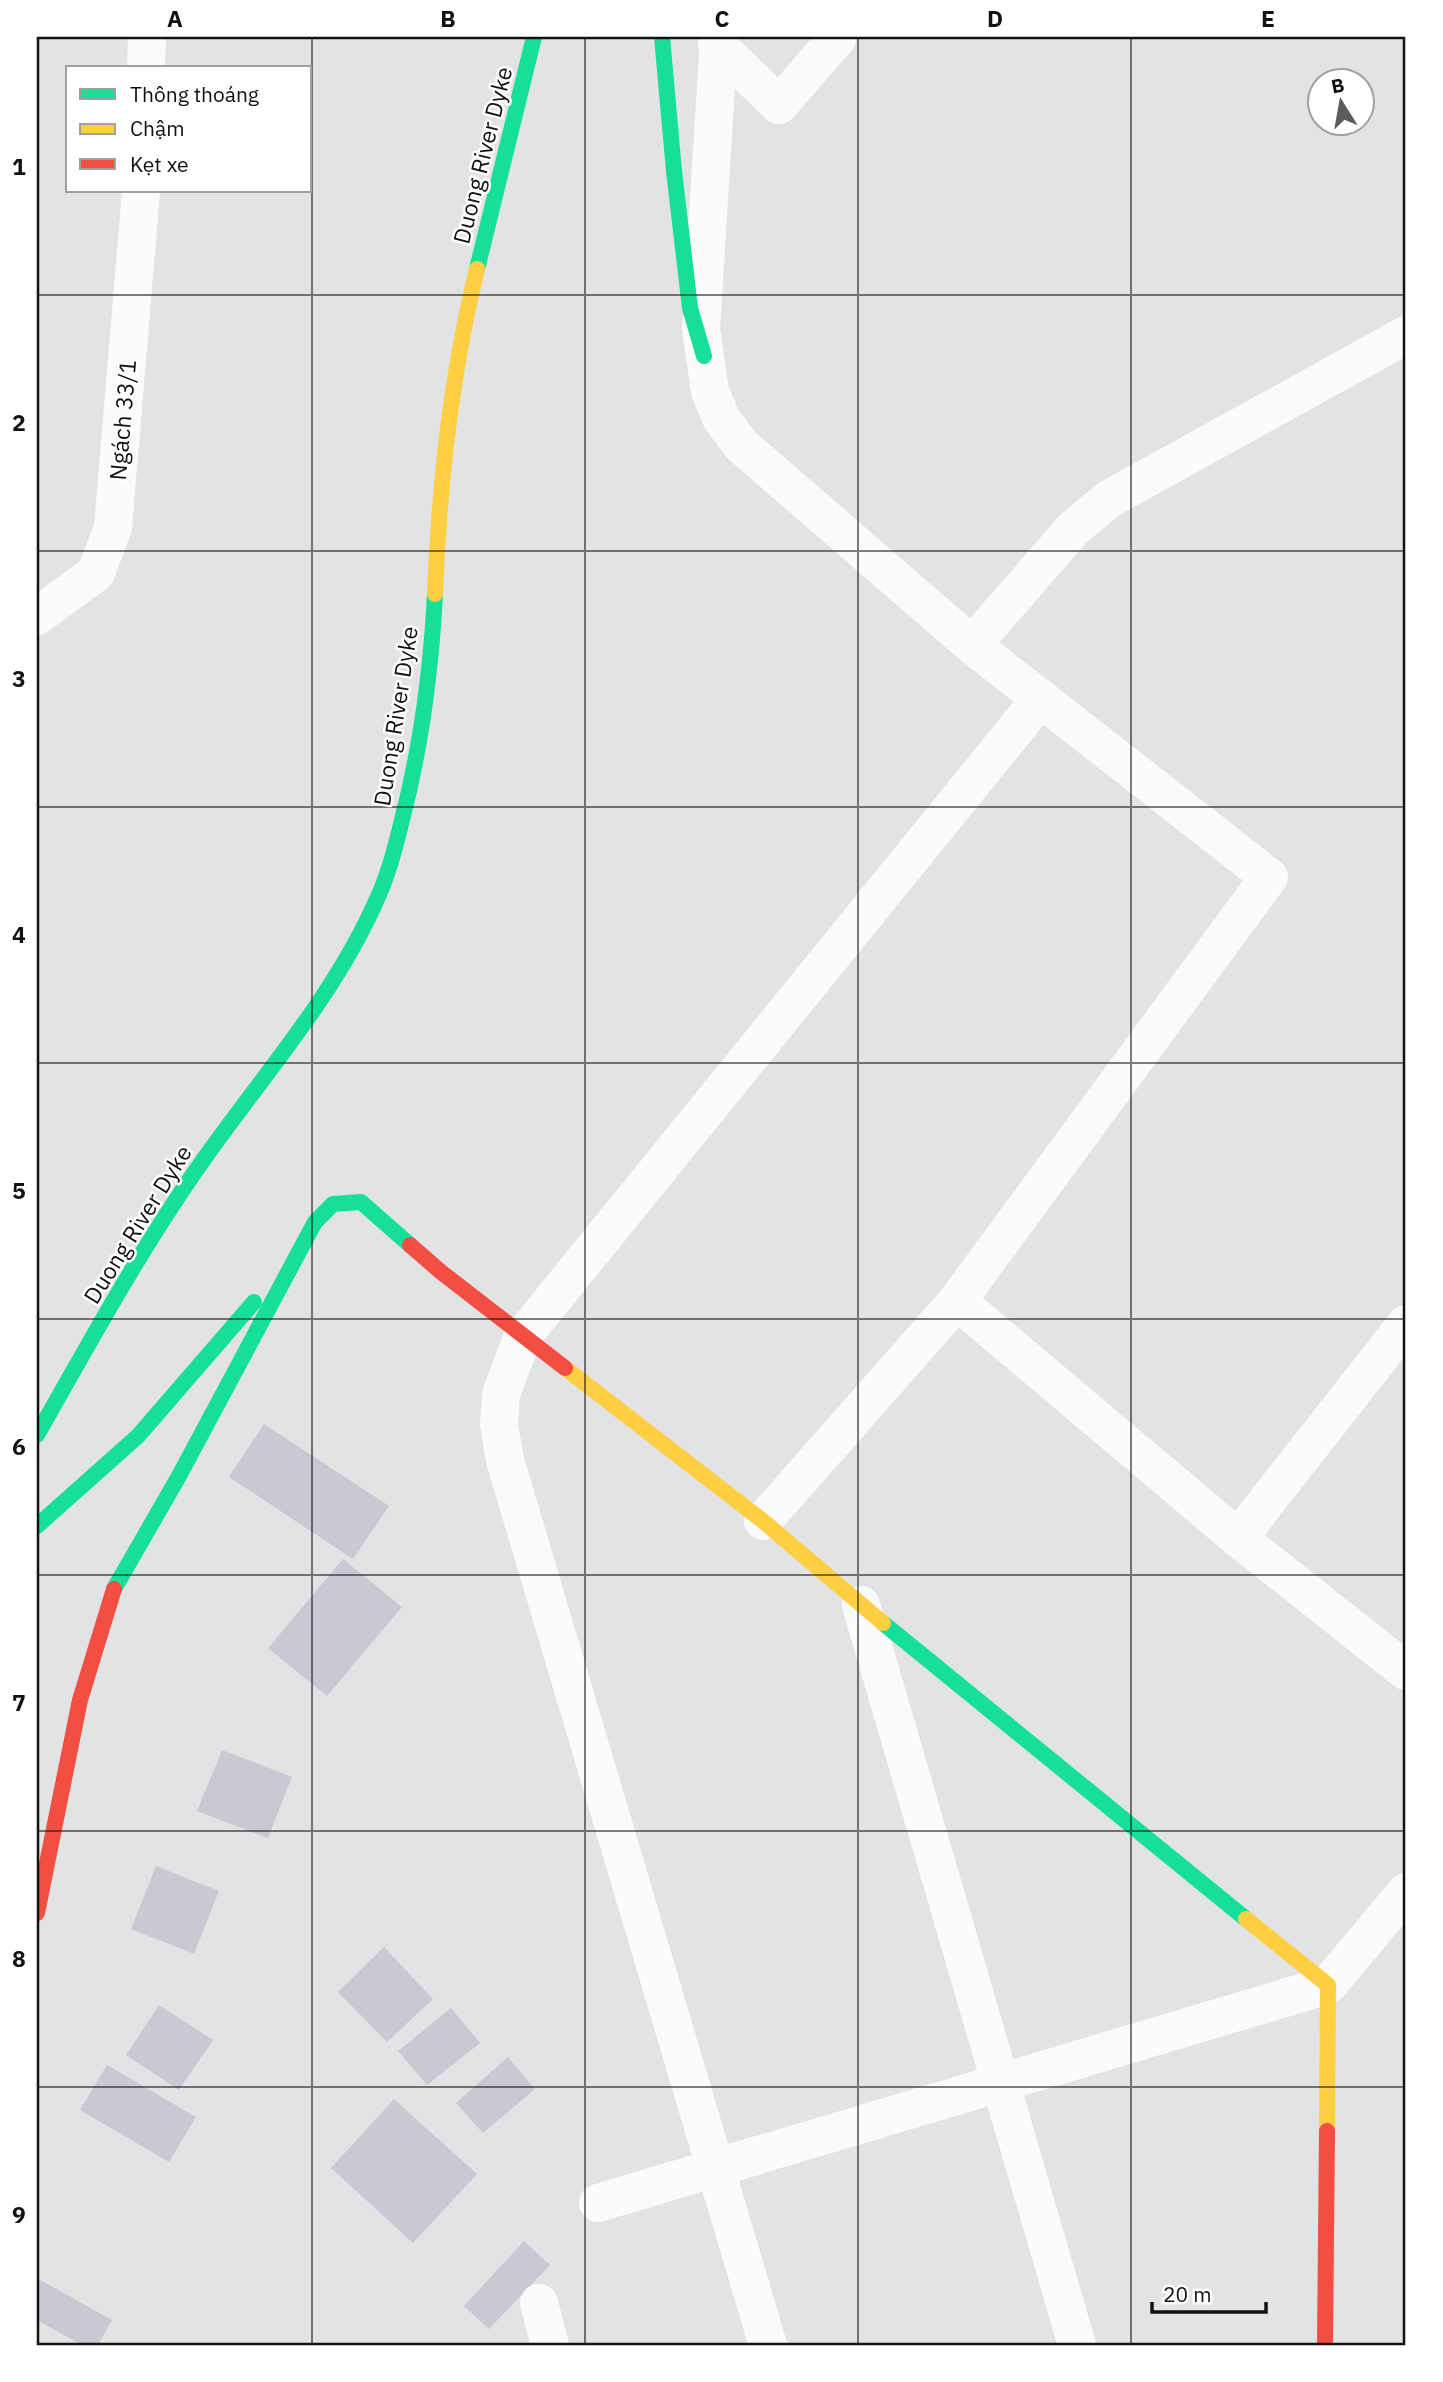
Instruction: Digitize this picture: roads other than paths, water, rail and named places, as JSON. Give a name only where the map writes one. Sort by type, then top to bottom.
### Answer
[{"type":"street","points":[[146,66],[147,37]]},
{"type":"street","points":[[662,37],[690,308],[704,356],[710,391],[731,434],[972,645],[1269,877],[957,1301],[763,1521]]},
{"type":"street","points":[[718,41],[779,105],[838,37]]},
{"type":"street","name":"Duong River Dyke","points":[[37,1435],[117,1296],[203,1160],[298,1032],[346,960],[378,898],[397,839],[417,756],[432,659],[436,564],[447,434],[466,317],[531,39]]},
{"type":"street","points":[[704,356],[702,317],[718,41]]},
{"type":"street","name":"Ngách 33/1","points":[[37,616],[96,573],[113,527],[141,192]]},
{"type":"street","points":[[972,645],[1073,529],[1109,499],[1406,335]]},
{"type":"street","points":[[768,2345],[505,1460],[499,1425],[501,1394],[523,1336],[1041,698]]},
{"type":"street","points":[[37,1913],[80,1700],[114,1590],[179,1476],[315,1222],[333,1204],[361,1202],[441,1272],[763,1521],[861,1605],[1328,1985]]},
{"type":"street","points":[[37,1526],[138,1436],[300,1248]]},
{"type":"street","points":[[957,1301],[1238,1538],[1406,1671]]},
{"type":"street","points":[[1238,1538],[1406,1324]]},
{"type":"street","points":[[861,1605],[1077,2345]]},
{"type":"street","points":[[598,2203],[1328,1985],[1406,1892]]},
{"type":"street","points":[[1325,2345],[1328,1985]]},
{"type":"street","points":[[539,2303],[551,2345]]}]
